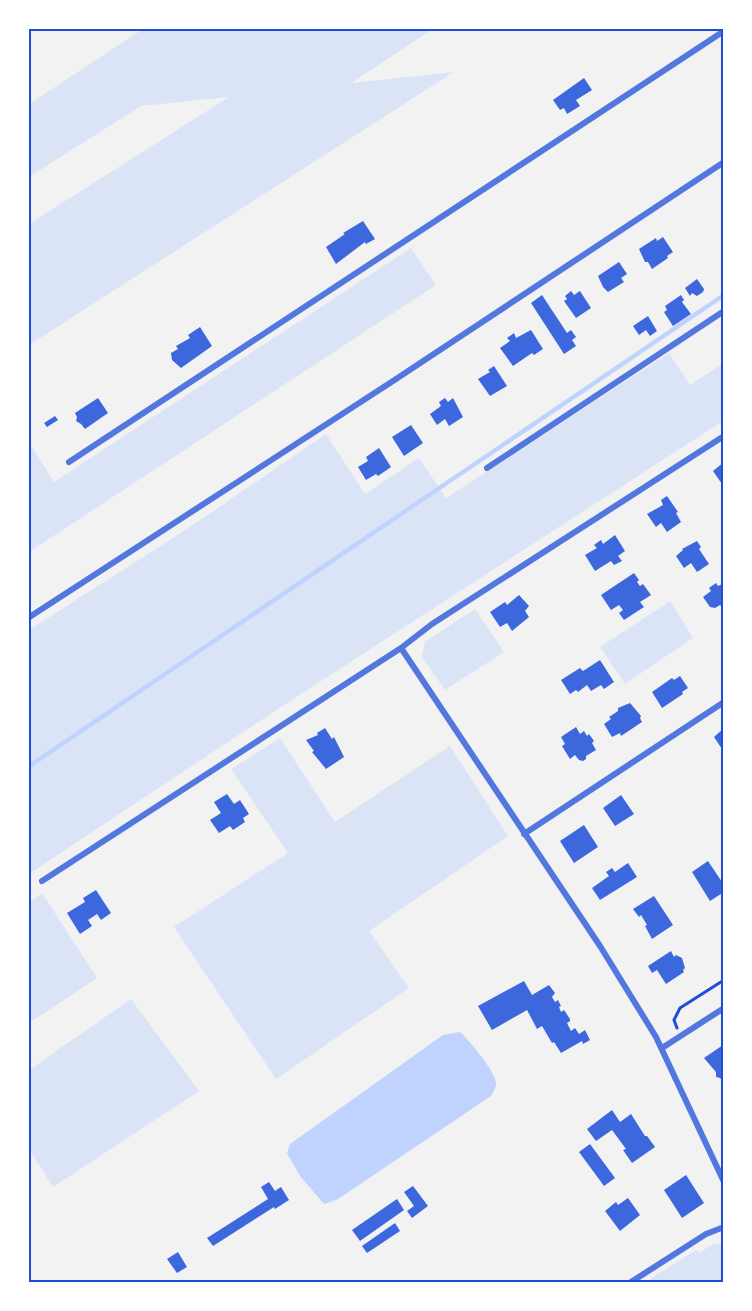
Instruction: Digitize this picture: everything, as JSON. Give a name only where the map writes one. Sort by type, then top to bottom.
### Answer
[{"type":"street","points":[[69,462],[723,31]]},
{"type":"street","points":[[28,618],[403,375],[723,162]]},
{"type":"street","points":[[487,468],[723,311]]},
{"type":"street","points":[[42,881],[401,648],[432,624],[723,436]]},
{"type":"street","points":[[401,648],[600,946],[662,1048],[723,1182]]},
{"type":"street","points":[[524,834],[723,702]]},
{"type":"street","points":[[662,1048],[723,1008]]},
{"type":"street","points":[[631,1282],[706,1234],[723,1227]]},
{"type":"path","points":[[682,1035],[675,1024],[677,1012],[723,980]]},
{"type":"shaded area","points":[[143,29],[433,29],[351,83],[454,72],[29,345],[29,224],[229,97],[141,106],[29,177],[29,104]]},
{"type":"shaded area","points":[[411,248],[436,285],[29,552],[29,442],[54,482]]},
{"type":"shaded area","points":[[669,353],[690,385],[723,363],[723,421],[281,707],[29,874],[29,630],[187,529],[326,434],[365,494],[419,458],[446,498]]},
{"type":"shaded area","points":[[670,601],[693,638],[625,684],[600,647]]},
{"type":"shaded area","points":[[475,609],[504,652],[445,690],[422,657],[425,642]]},
{"type":"shaded area","points":[[280,738],[335,822],[450,746],[508,836],[369,931],[409,988],[276,1079],[174,927],[288,853],[231,769]]},
{"type":"shaded area","points":[[42,893],[97,978],[29,1023],[29,902]]},
{"type":"shaded area","points":[[131,999],[199,1091],[53,1187],[29,1149],[29,1070]]},
{"type":"shaded area","points":[[713,1244],[723,1245],[723,1282],[645,1282],[696,1250],[699,1253]]},
{"type":"water","points":[[460,1032],[481,1056],[495,1078],[496,1086],[491,1096],[338,1199],[324,1204],[300,1176],[287,1153],[290,1144],[443,1035]]},
{"type":"building","points":[[584,78],[592,90],[576,100],[580,106],[567,114],[564,108],[560,110],[553,100]]},
{"type":"building","points":[[363,221],[375,239],[366,244],[365,242],[336,264],[326,247]]},
{"type":"building","points":[[663,237],[673,252],[652,269],[648,262],[645,262],[639,249],[656,238],[657,241]]},
{"type":"building","points":[[619,262],[627,274],[621,278],[624,282],[608,292],[598,276]]},
{"type":"building","points":[[697,279],[704,289],[703,292],[697,296],[692,293],[690,296],[685,288]]},
{"type":"building","points":[[571,291],[574,295],[580,291],[591,308],[576,318],[564,301],[567,299],[565,296]]},
{"type":"building","points":[[542,295],[567,333],[571,330],[576,337],[572,340],[576,346],[564,354],[531,303]]},
{"type":"building","points":[[681,295],[684,300],[682,302],[691,314],[673,326],[664,312],[667,310],[665,306]]},
{"type":"building","points":[[648,316],[657,331],[650,336],[646,330],[639,335],[633,326]]},
{"type":"building","points":[[200,327],[212,346],[181,368],[172,360],[171,353],[178,349],[176,346],[190,338],[188,335]]},
{"type":"building","points":[[531,330],[543,349],[534,355],[532,353],[513,366],[500,348],[510,341],[507,338],[514,333],[516,338]]},
{"type":"building","points":[[494,366],[507,386],[490,396],[478,379],[490,372],[488,370]]},
{"type":"building","points":[[98,398],[108,413],[85,429],[76,421],[75,413]]},
{"type":"building","points":[[445,398],[448,402],[453,398],[463,417],[449,426],[445,419],[437,425],[430,414],[441,406],[439,402]]},
{"type":"building","points":[[55,416],[58,420],[47,427],[44,423]]},
{"type":"building","points":[[411,425],[423,443],[404,456],[392,437]]},
{"type":"building","points":[[379,448],[391,467],[378,476],[376,474],[366,480],[358,467],[368,461],[366,457]]},
{"type":"building","points":[[724,462],[724,487],[713,471]]},
{"type":"building","points":[[667,496],[678,512],[676,513],[681,522],[667,532],[661,523],[656,527],[647,514],[663,505],[661,500]]},
{"type":"building","points":[[615,535],[625,551],[618,556],[622,561],[614,565],[611,561],[595,571],[585,555],[597,548],[594,545],[601,540],[603,544]]},
{"type":"building","points":[[697,541],[701,547],[699,549],[709,564],[697,572],[691,563],[684,568],[676,556],[682,549]]},
{"type":"building","points":[[634,573],[640,586],[643,584],[651,595],[640,602],[644,607],[624,620],[619,613],[623,610],[619,605],[611,610],[601,595]]},
{"type":"building","points":[[716,583],[718,586],[724,583],[724,610],[720,605],[715,608],[710,607],[703,597]]},
{"type":"building","points":[[519,595],[529,606],[525,611],[529,617],[512,631],[507,623],[500,627],[490,612],[505,602],[507,605]]},
{"type":"building","points":[[600,660],[614,682],[604,689],[601,685],[591,691],[587,685],[578,692],[576,690],[570,694],[561,680],[580,668],[583,671]]},
{"type":"building","points":[[680,676],[688,688],[662,708],[652,692],[672,678],[674,680]]},
{"type":"building","points":[[630,703],[641,716],[642,722],[621,736],[620,733],[612,737],[604,724],[618,711],[618,708]]},
{"type":"building","points":[[576,727],[580,734],[584,731],[587,736],[589,734],[596,750],[586,756],[583,761],[575,755],[570,759],[562,746],[565,744],[561,737]]},
{"type":"building","points":[[325,728],[332,739],[334,737],[344,757],[326,769],[312,752],[314,751],[306,740],[318,735],[317,733]]},
{"type":"building","points":[[724,728],[724,748],[722,749],[714,737]]},
{"type":"building","points":[[227,794],[234,804],[240,800],[249,814],[243,818],[245,822],[233,830],[230,826],[219,833],[210,820],[221,813],[214,802]]},
{"type":"building","points":[[621,795],[634,814],[615,826],[603,808]]},
{"type":"building","points":[[584,825],[598,847],[574,863],[560,841]]},
{"type":"building","points":[[708,861],[724,885],[724,892],[710,901],[692,872]]},
{"type":"building","points":[[628,863],[637,877],[600,900],[592,888],[609,876],[606,872],[612,868],[615,872]]},
{"type":"building","points":[[96,890],[111,913],[101,920],[97,914],[88,920],[92,926],[80,934],[67,913],[85,902],[83,898]]},
{"type":"building","points":[[654,896],[673,925],[652,939],[641,915],[639,917],[633,909]]},
{"type":"building","points":[[671,951],[674,957],[676,955],[682,958],[685,968],[684,972],[666,984],[657,970],[652,973],[648,966]]},
{"type":"building","points":[[524,981],[532,995],[549,985],[555,993],[552,997],[555,1002],[558,1000],[561,1006],[559,1007],[561,1012],[564,1010],[570,1019],[567,1023],[571,1031],[575,1028],[579,1034],[585,1030],[590,1040],[583,1044],[582,1041],[561,1053],[542,1026],[537,1029],[527,1010],[492,1030],[478,1006]]},
{"type":"building","points":[[723,1045],[724,1083],[716,1077],[716,1072],[704,1058]]},
{"type":"building","points":[[612,1110],[620,1122],[631,1114],[655,1147],[632,1163],[623,1150],[626,1149],[612,1130],[596,1141],[587,1129]]},
{"type":"building","points":[[590,1144],[615,1178],[604,1186],[579,1152]]},
{"type":"building","points":[[686,1175],[704,1203],[682,1218],[664,1190]]},
{"type":"building","points":[[269,1182],[275,1191],[281,1187],[289,1200],[213,1246],[207,1238],[268,1199],[261,1187]]},
{"type":"building","points":[[413,1186],[428,1206],[412,1218],[407,1211],[414,1206],[404,1192]]},
{"type":"building","points":[[628,1198],[640,1215],[620,1231],[605,1211],[616,1202],[618,1205]]},
{"type":"building","points":[[397,1199],[404,1210],[360,1241],[352,1230]]},
{"type":"building","points":[[395,1223],[400,1231],[367,1253],[362,1246]]},
{"type":"building","points":[[178,1252],[187,1267],[177,1273],[167,1259]]},
{"type":"waterway","points":[[28,767],[724,295]]}]
